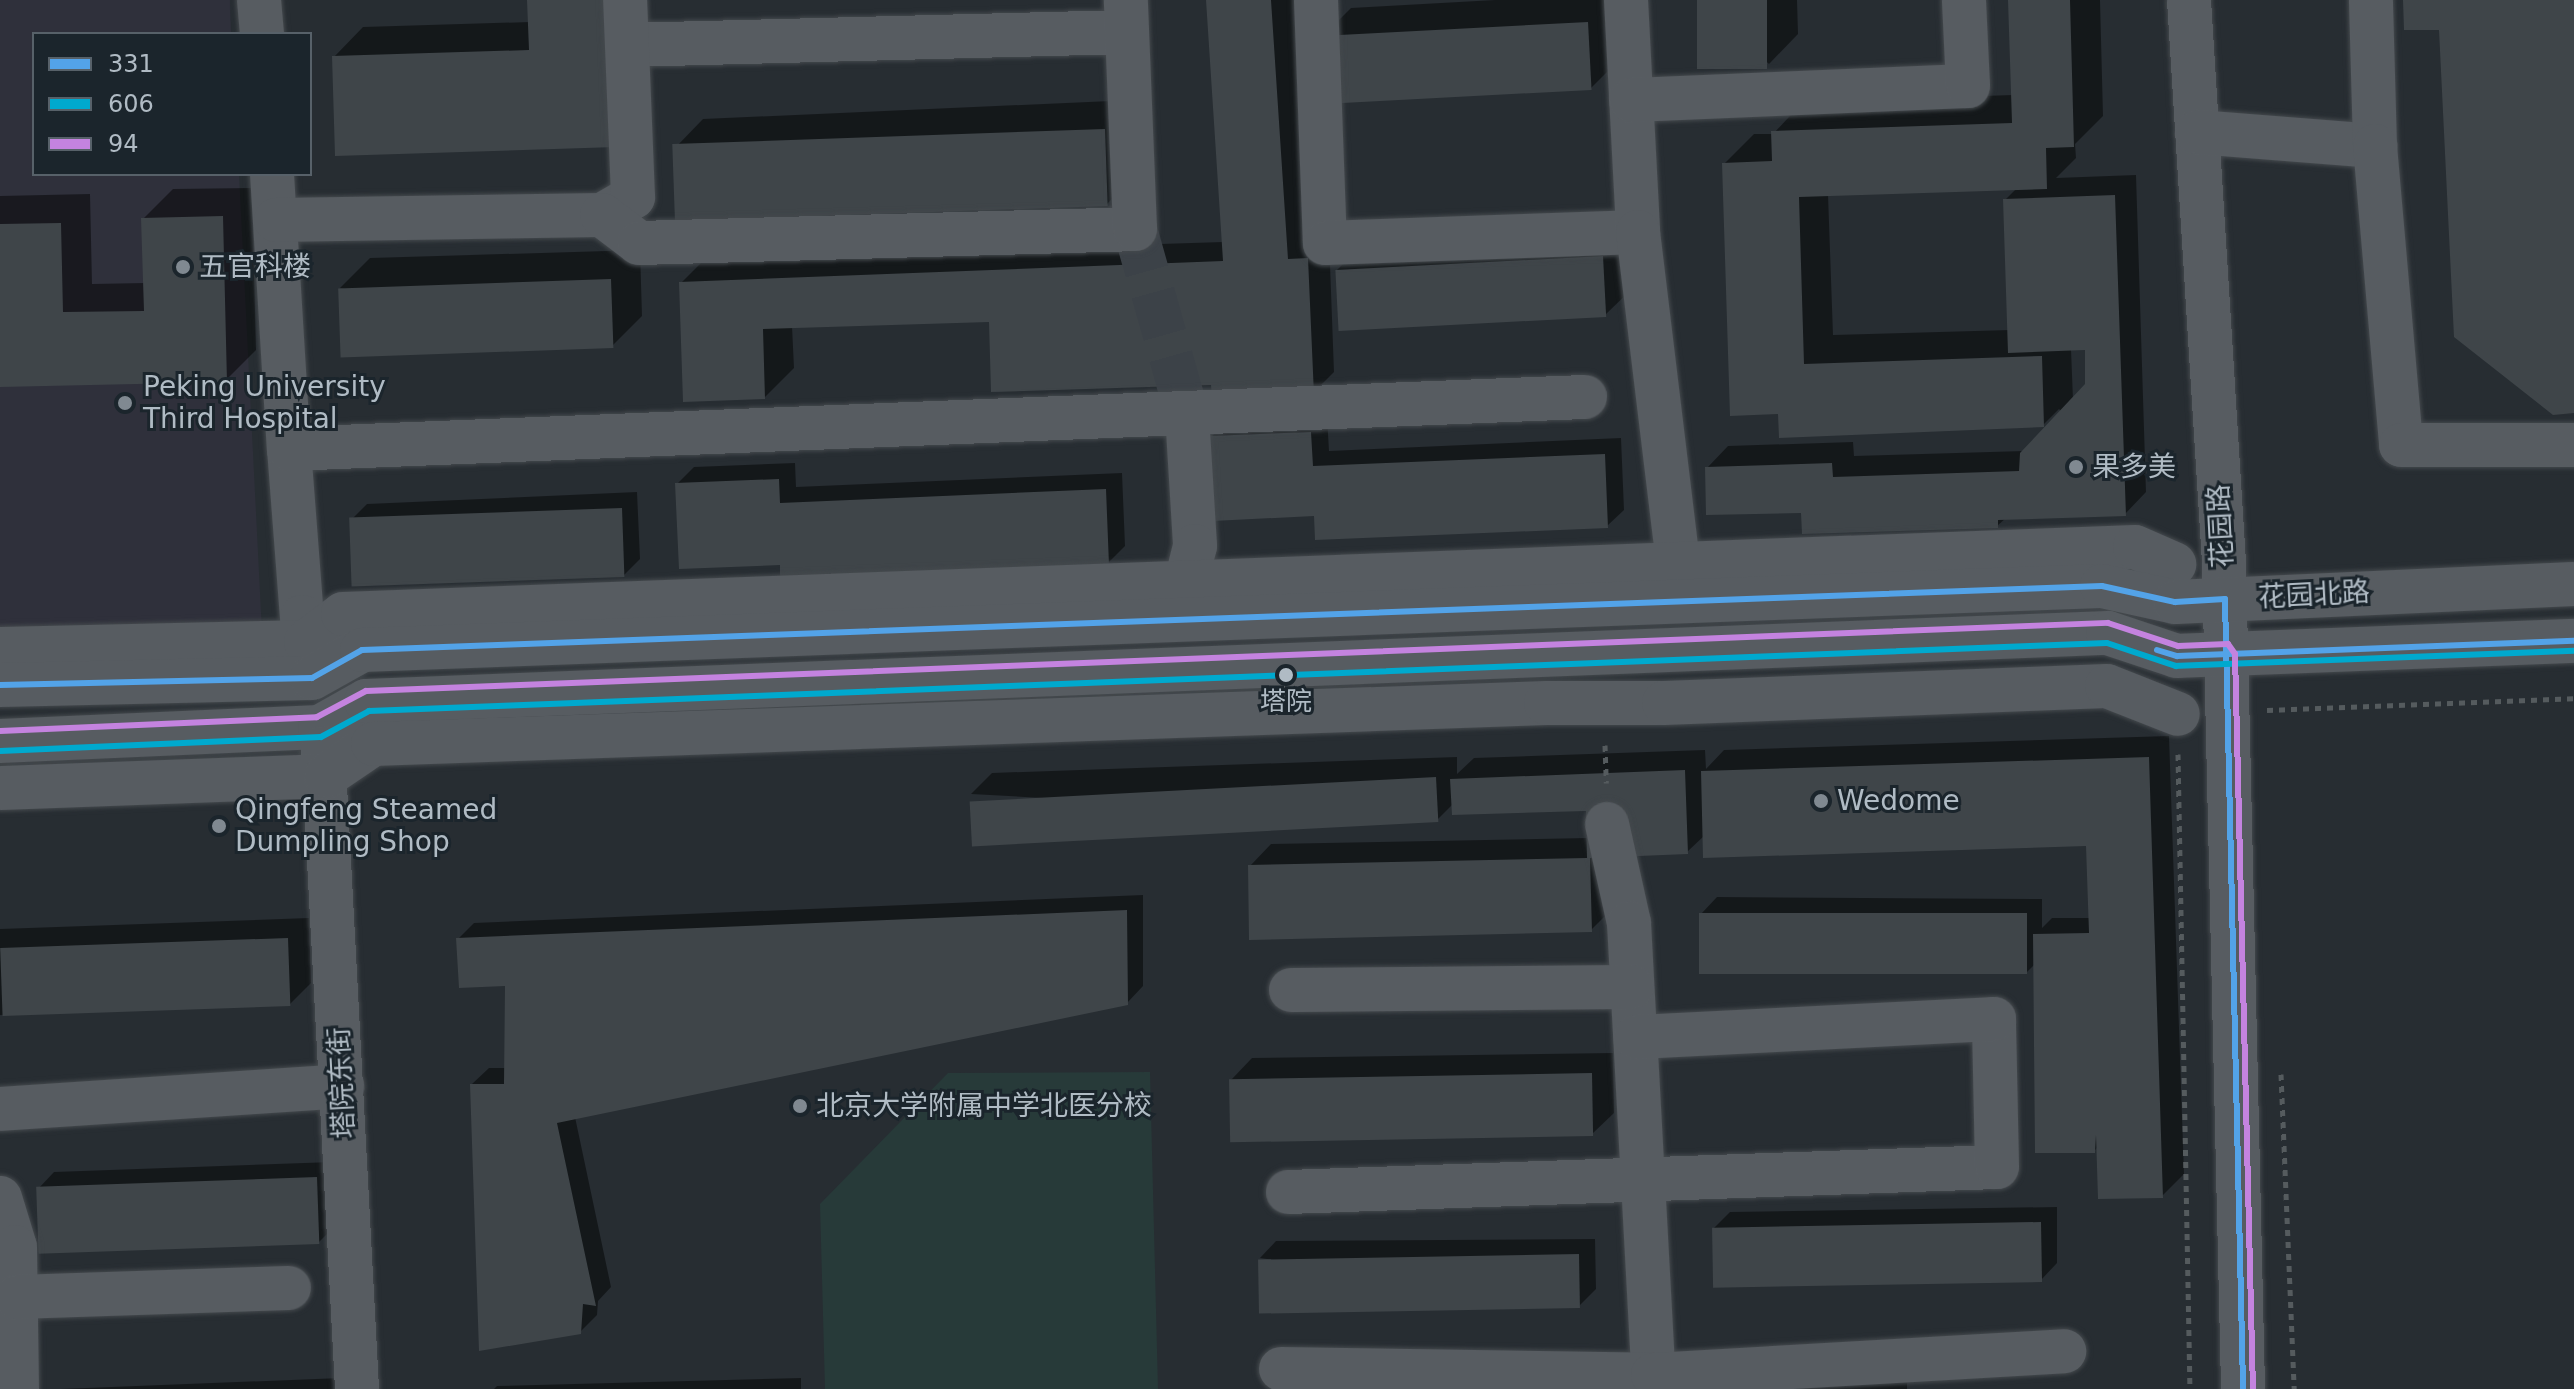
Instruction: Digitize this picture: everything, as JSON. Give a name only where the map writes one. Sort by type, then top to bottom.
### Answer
[{"type":"street","points":[[259,0],[262,32]]},
{"type":"street","points":[[276,220],[602,215],[633,197],[625,0]]},
{"type":"street","points":[[1316,0],[1325,243],[1638,232]]},
{"type":"street","points":[[1626,0],[1638,232],[1673,583]]},
{"type":"street","points":[[1631,100],[1968,86],[1964,0]]},
{"type":"street","name":"花园路","points":[[2189,0],[2225,599],[2243,1389]]},
{"type":"street","points":[[2371,0],[2375,146],[2401,445],[2574,445]]},
{"type":"street","points":[[602,215],[639,243],[1135,229],[1126,16],[627,45]]},
{"type":"street","points":[[2197,132],[2375,146]]},
{"type":"street","name":"塔院东街","points":[[272,176],[289,449],[309,660],[326,776],[357,1389]]},
{"type":"street","points":[[289,449],[1585,397]]},
{"type":"street","points":[[1187,414],[1195,546],[1188,601]]},
{"type":"street","points":[[0,685],[309,660],[343,614],[1188,601],[1673,583],[2135,547],[2174,564]]},
{"type":"street","name":"花园北路","points":[[1673,583],[2102,586],[2175,602],[2574,584]]},
{"type":"street","name":"花园北路","points":[[0,741],[320,727],[366,701],[2108,633],[2177,656],[2574,641]]},
{"type":"street","points":[[0,649],[309,660]]},
{"type":"street","points":[[0,788],[326,776],[373,744],[1499,704],[1664,703],[2107,686],[2178,714]]},
{"type":"street","points":[[1607,824],[1629,923],[1654,1382]]},
{"type":"street","points":[[1291,990],[1632,987]]},
{"type":"street","points":[[1288,1192],[1997,1167],[1994,1019],[1635,1037]]},
{"type":"street","points":[[0,1109],[342,1086]]},
{"type":"street","points":[[0,1198],[15,1247],[17,1389]]},
{"type":"street","points":[[16,1297],[289,1288]]},
{"type":"street","points":[[1281,1369],[1654,1382],[2064,1351]]},
{"type":"path","points":[[2226,712],[2574,698]]},
{"type":"path","points":[[2178,714],[2190,1389]]},
{"type":"shaded area","name":"Peking University Third Hospital","points":[[0,0],[230,0],[231,32],[32,32],[32,176],[239,176],[262,632],[0,637]]},
{"type":"green space","points":[[1150,1072],[1158,1389],[825,1389],[820,1204],[948,1073]]},
{"type":"building","points":[[527,0],[611,0],[616,147],[335,156],[332,56],[529,50]]},
{"type":"building","points":[[1206,0],[1271,0],[1288,259],[1308,258],[1314,395],[1212,399],[1211,385],[991,392],[989,322],[763,329],[765,399],[683,402],[679,282],[1223,261]]},
{"type":"building","points":[[1697,0],[1767,0],[1767,69],[1697,69]]},
{"type":"building","points":[[2008,0],[2070,0],[2074,147],[2046,148],[2047,189],[1799,197],[1804,364],[2042,356],[2044,427],[1779,438],[1778,414],[1730,416],[1722,163],[1772,161],[1771,131],[2012,123]]},
{"type":"building","points":[[2403,0],[2574,0],[2574,413],[2553,415],[2454,337],[2439,30],[2404,30]]},
{"type":"building","points":[[1588,22],[1592,90],[1324,104],[1320,36]]},
{"type":"building","points":[[1105,129],[1108,206],[675,221],[672,144]]},
{"type":"building","points":[[2115,195],[2126,516],[1998,520],[1998,528],[1802,534],[1801,513],[1706,515],[1705,467],[1832,463],[1833,477],[2019,471],[2020,453],[2085,384],[2085,350],[2008,353],[2003,199]]},
{"type":"building","name":"五官科楼","points":[[223,216],[227,382],[0,387],[0,224],[61,223],[63,312],[144,311],[141,218]]},
{"type":"building","points":[[1603,256],[1606,317],[1339,331],[1335,270]]},
{"type":"building","points":[[611,279],[613,348],[341,357],[338,289]]},
{"type":"building","points":[[1311,432],[1313,466],[1605,454],[1608,528],[1315,540],[1314,516],[1213,521],[1209,436]]},
{"type":"building","points":[[779,479],[780,503],[1106,489],[1109,565],[780,578],[780,565],[679,569],[675,483]]},
{"type":"building","points":[[622,508],[624,577],[352,586],[349,518]]},
{"type":"building","points":[[2149,757],[2163,1198],[2098,1199],[2096,1135],[2095,1153],[2035,1153],[2033,934],[2089,933],[2086,846],[1703,858],[1701,771]]},
{"type":"building","points":[[1685,770],[1688,854],[1590,858],[1592,932],[1249,940],[1248,865],[1587,858],[1586,811],[1452,815],[1450,779]]},
{"type":"building","points":[[1436,777],[1438,822],[972,846],[970,801]]},
{"type":"building","points":[[1127,910],[1128,1005],[557,1123],[596,1306],[583,1304],[581,1334],[479,1351],[470,1084],[504,1084],[505,986],[459,988],[456,938]]},
{"type":"building","points":[[1699,913],[2027,913],[2027,974],[1699,974]]},
{"type":"building","points":[[288,938],[290,1006],[3,1016],[0,948]]},
{"type":"building","points":[[1592,1073],[1593,1136],[1230,1142],[1229,1079]]},
{"type":"building","points":[[317,1177],[319,1244],[39,1254],[36,1187]]},
{"type":"building","points":[[2041,1222],[2042,1282],[1713,1288],[1712,1228]]},
{"type":"building","points":[[1579,1254],[1580,1308],[1259,1314],[1258,1260]]},
{"type":"tunnel","points":[[1135,229],[1187,414]]},
{"type":"transit line","name":"331","points":[[0,685],[312,678],[362,650],[2102,586],[2175,602],[2225,599],[2243,1389]]},
{"type":"transit line","name":"94","points":[[0,731],[317,717],[366,691],[2108,623],[2178,646],[2228,644],[2235,654],[2253,1389]]},
{"type":"transit line","name":"331","points":[[2157,650],[2177,656],[2574,641]]},
{"type":"transit line","name":"606","points":[[0,751],[321,737],[369,711],[2107,643],[2176,666],[2574,651]]},
{"type":"place","name":"五官科楼","points":[[183,267]]},
{"type":"place","name":"Peking University Third Hospital","points":[[125,403]]},
{"type":"place","name":"果多美","points":[[2076,467]]},
{"type":"place","name":"塔院","points":[[1286,675]]},
{"type":"place","name":"Wedome","points":[[1821,801]]},
{"type":"place","name":"Qingfeng Steamed Dumpling Shop","points":[[219,826]]},
{"type":"place","name":"北京大学附属中学北医分校","points":[[800,1106]]}]
